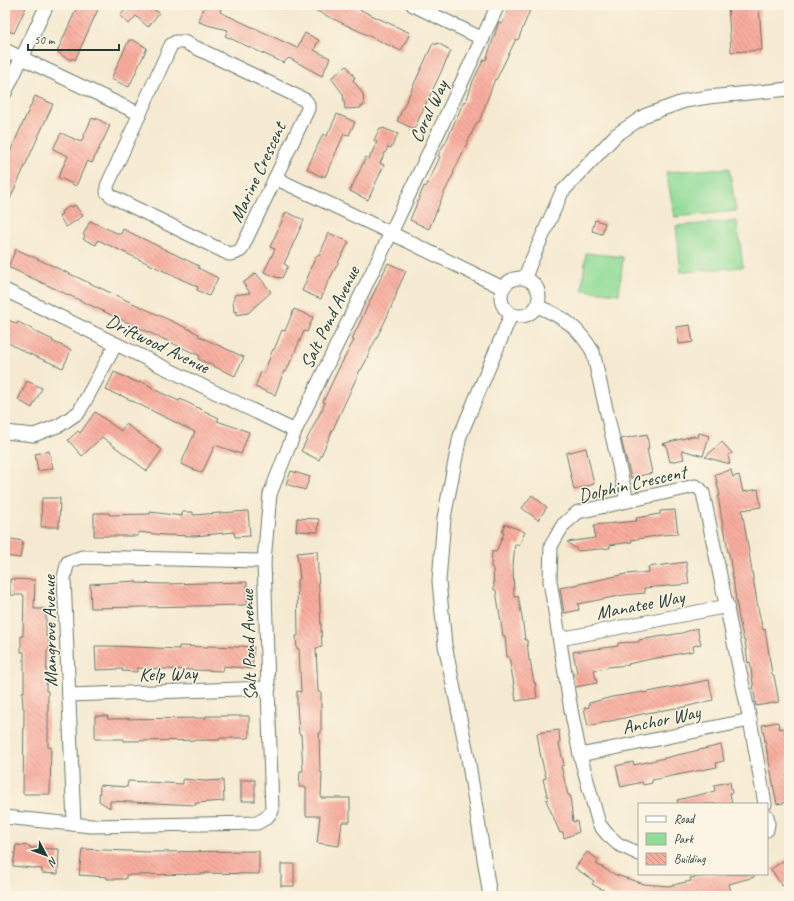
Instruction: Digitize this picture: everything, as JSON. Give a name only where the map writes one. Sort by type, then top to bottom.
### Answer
[{"type":"street","points":[[5,93],[47,5]]},
{"type":"street","points":[[413,5],[482,38]]},
{"type":"street","name":"Coral Way","points":[[391,233],[498,5]]},
{"type":"street","name":"Marine Crescent","points":[[176,42],[184,42],[305,100],[308,104],[308,109],[241,250],[228,254],[112,197],[107,192],[107,186],[140,114],[171,45],[176,42]]},
{"type":"street","points":[[5,50],[140,114]]},
{"type":"street","points":[[524,278],[562,192],[616,135],[646,115],[685,101],[708,96],[789,89]]},
{"type":"street","points":[[275,178],[503,288]]},
{"type":"street","name":"Salt Pond Avenue","points":[[5,817],[91,826],[257,824],[266,818],[272,811],[264,561],[270,494],[296,431],[391,233]]},
{"type":"street","points":[[524,278],[535,284],[538,289],[539,295],[537,306],[529,315],[511,315],[504,308],[500,298],[503,288],[514,279],[524,278]]},
{"type":"street","name":"Driftwood Avenue","points":[[5,290],[296,431]]},
{"type":"street","points":[[537,306],[569,322],[584,337],[593,352],[627,500]]},
{"type":"street","points":[[490,896],[468,758],[445,645],[439,582],[444,518],[460,436],[511,315]]},
{"type":"street","points":[[5,432],[34,435],[60,425],[79,412],[116,344]]},
{"type":"street","name":"Dolphin Crescent","points":[[638,854],[618,844],[599,824],[580,755],[550,581],[551,546],[563,525],[578,512],[695,486],[703,493],[728,606],[765,803]]},
{"type":"street","name":"Mangrove Avenue","points":[[74,824],[64,577],[68,562],[82,557],[264,561]]},
{"type":"street","name":"Manatee Way","points":[[560,639],[728,606]]},
{"type":"street","name":"Kelp Way","points":[[69,695],[269,688]]},
{"type":"street","name":"Anchor Way","points":[[580,755],[750,720]]},
{"type":"green space","points":[[729,168],[736,211],[675,217],[666,172]]},
{"type":"green space","points":[[737,221],[743,267],[681,272],[676,226]]},
{"type":"green space","points":[[586,253],[623,257],[619,294],[582,290]]},
{"type":"building","points":[[9,5],[27,5],[14,33],[5,29],[5,13]]},
{"type":"building","points":[[78,5],[100,5],[75,60],[72,58],[71,60],[57,52]]},
{"type":"building","points":[[129,5],[148,5],[159,13],[148,27],[136,16],[129,24],[120,16]]},
{"type":"building","points":[[205,5],[222,5],[220,12],[297,48],[305,33],[319,40],[314,50],[330,58],[322,76],[289,58],[284,63],[225,36],[228,30],[199,22],[199,18]]},
{"type":"building","points":[[304,5],[350,5],[410,33],[401,51]]},
{"type":"building","points":[[511,5],[532,5],[518,40],[516,39],[496,80],[495,79],[479,122],[477,122],[453,173],[429,229],[410,220],[424,186],[426,187],[440,157],[438,156],[464,101],[466,102],[473,81],[484,59],[486,60],[499,22],[502,24]]},
{"type":"building","points":[[728,5],[759,5],[762,50],[731,52]]},
{"type":"building","points":[[129,40],[133,40],[147,48],[129,87],[111,79]]},
{"type":"building","points":[[433,43],[436,45],[437,43],[451,51],[414,129],[397,121]]},
{"type":"building","points":[[347,66],[355,78],[353,80],[363,94],[364,106],[361,106],[361,108],[345,109],[343,94],[331,78]]},
{"type":"building","points":[[35,96],[53,104],[5,210],[5,163]]},
{"type":"building","points":[[337,114],[355,122],[349,135],[344,134],[325,177],[322,175],[322,177],[307,169],[323,134],[327,136]]},
{"type":"building","points":[[92,118],[96,120],[96,118],[110,126],[92,163],[87,161],[76,186],[58,177],[68,156],[53,149],[61,133],[81,142]]},
{"type":"building","points":[[380,128],[398,134],[391,148],[388,147],[380,163],[384,165],[368,200],[350,191],[366,157],[369,159],[377,142],[374,140]]},
{"type":"building","points":[[75,205],[83,216],[66,227],[59,216],[62,214],[61,212],[70,206]]},
{"type":"building","points":[[286,212],[304,220],[284,264],[288,266],[282,278],[279,278],[264,272],[275,249],[270,247]]},
{"type":"building","points":[[595,220],[605,223],[602,234],[592,231]]},
{"type":"building","points":[[90,221],[119,234],[121,234],[123,229],[199,266],[198,268],[218,278],[209,296],[197,290],[198,287],[98,240],[96,245],[83,239],[85,236],[83,235]]},
{"type":"building","points":[[329,233],[349,242],[327,284],[321,299],[302,291],[310,269],[317,255],[319,256]]},
{"type":"building","points":[[16,249],[178,324],[199,334],[198,336],[244,357],[235,376],[198,359],[200,356],[8,267]]},
{"type":"building","points":[[388,263],[406,271],[388,315],[368,357],[360,370],[319,460],[301,451],[325,403],[323,402],[354,340],[352,339]]},
{"type":"building","points":[[256,273],[271,292],[248,313],[236,315],[236,311],[234,312],[234,295],[250,293],[243,283]]},
{"type":"building","points":[[294,309],[313,317],[307,332],[304,331],[286,372],[284,371],[275,395],[255,387],[261,372],[264,373],[282,330],[285,331]]},
{"type":"building","points":[[5,318],[17,324],[18,322],[71,350],[63,368],[25,352],[5,341]]},
{"type":"building","points":[[690,325],[693,342],[679,344],[676,327]]},
{"type":"building","points":[[114,372],[139,383],[140,381],[152,387],[151,388],[179,401],[180,399],[219,418],[217,421],[249,432],[241,454],[215,445],[202,473],[181,464],[195,432],[120,395],[106,390]]},
{"type":"building","points":[[27,381],[42,388],[32,408],[18,400]]},
{"type":"building","points":[[95,412],[121,431],[126,424],[162,450],[147,471],[102,437],[82,456],[68,440],[78,431],[80,433]]},
{"type":"building","points":[[699,433],[709,436],[703,456],[682,450],[684,459],[670,462],[666,445],[662,444],[693,436],[698,438]]},
{"type":"building","points":[[647,434],[649,449],[647,449],[652,473],[631,478],[621,439]]},
{"type":"building","points":[[722,442],[732,453],[728,456],[730,464],[705,457]]},
{"type":"building","points":[[586,448],[594,484],[574,490],[566,453]]},
{"type":"building","points":[[49,451],[53,468],[38,471],[35,454]]},
{"type":"building","points":[[731,470],[733,477],[739,475],[743,492],[758,489],[761,507],[742,510],[758,608],[763,630],[765,629],[772,674],[774,676],[779,702],[756,706],[750,662],[748,663],[745,641],[739,619],[729,553],[718,496],[720,496],[715,474]]},
{"type":"building","points":[[291,471],[310,477],[305,490],[286,484]]},
{"type":"building","points":[[532,495],[547,507],[538,520],[522,508]]},
{"type":"building","points":[[42,498],[60,498],[59,527],[41,527]]},
{"type":"building","points":[[675,510],[678,534],[631,540],[632,542],[610,545],[610,548],[579,551],[567,542],[595,538],[594,525],[637,521],[636,518],[660,514],[660,511]]},
{"type":"building","points":[[248,511],[250,536],[235,537],[234,532],[195,536],[138,532],[138,536],[94,536],[94,513],[109,513],[109,515],[150,514],[150,512],[182,516],[182,512],[193,512],[193,515]]},
{"type":"building","points":[[297,518],[319,519],[318,532],[296,531]]},
{"type":"building","points":[[505,524],[525,532],[519,546],[515,544],[513,565],[514,597],[518,596],[537,698],[516,701],[509,657],[507,657],[505,636],[503,636],[496,590],[494,590],[493,568],[491,567],[492,551],[496,552],[504,533],[502,532]]},
{"type":"building","points":[[5,538],[23,541],[20,558],[5,556]]},
{"type":"building","points":[[317,551],[322,647],[316,648],[318,692],[321,692],[321,733],[319,733],[320,772],[322,772],[321,798],[350,798],[350,822],[342,822],[339,846],[317,843],[320,816],[306,816],[306,787],[299,787],[300,771],[303,771],[301,734],[299,734],[297,706],[297,691],[301,692],[299,649],[297,649],[296,636],[298,636],[297,580],[300,579],[297,553]]},
{"type":"building","points":[[686,562],[689,584],[644,588],[645,593],[624,595],[578,604],[579,610],[564,613],[560,588],[626,574],[649,572],[648,567]]},
{"type":"building","points":[[10,579],[35,580],[34,609],[46,609],[46,636],[49,636],[46,691],[48,691],[48,747],[51,747],[50,794],[23,794],[24,708],[22,692],[24,692],[24,652],[21,652],[21,636],[23,636],[24,595],[10,595]]},
{"type":"building","points":[[136,581],[136,583],[164,584],[247,582],[247,605],[91,608],[90,584]]},
{"type":"building","points":[[697,628],[701,644],[693,646],[694,651],[628,664],[629,665],[594,670],[597,683],[575,687],[573,673],[577,672],[573,652],[618,646],[618,643],[639,642],[639,640],[682,633]]},
{"type":"building","points":[[95,646],[179,649],[179,646],[254,647],[252,669],[224,666],[223,671],[137,668],[137,672],[122,671],[123,669],[96,670]]},
{"type":"building","points":[[709,680],[713,700],[676,709],[647,713],[588,726],[584,708],[589,707],[589,703],[612,697],[643,693]]},
{"type":"building","points":[[95,716],[108,716],[107,719],[249,716],[249,738],[220,738],[220,740],[124,741],[124,739],[95,739]]},
{"type":"building","points":[[778,722],[779,729],[784,728],[789,752],[789,802],[777,804],[762,725]]},
{"type":"building","points":[[559,730],[559,744],[564,765],[561,766],[568,795],[570,795],[573,822],[577,821],[579,832],[564,838],[563,832],[560,833],[546,800],[548,799],[543,779],[546,778],[537,733]]},
{"type":"building","points":[[721,745],[724,761],[716,763],[717,767],[652,780],[652,783],[643,785],[642,782],[621,787],[616,766],[633,762],[634,765]]},
{"type":"building","points":[[183,779],[205,781],[223,780],[224,801],[196,803],[196,805],[110,801],[110,808],[99,801],[100,785],[127,787],[128,781],[183,784]]},
{"type":"building","points":[[241,780],[255,780],[255,801],[241,801]]},
{"type":"building","points":[[730,782],[732,803],[678,803],[677,800],[715,791],[714,785]]},
{"type":"building","points":[[16,845],[30,846],[30,848],[59,849],[58,874],[42,873],[42,869],[13,866]]},
{"type":"building","points":[[82,849],[150,852],[259,851],[259,874],[205,873],[126,875],[126,879],[107,879],[107,877],[79,875]]},
{"type":"building","points":[[587,852],[599,860],[596,864],[616,875],[644,884],[668,886],[691,881],[690,878],[710,875],[754,875],[754,877],[729,884],[731,892],[718,896],[614,896],[592,884],[594,881],[575,868]]},
{"type":"building","points":[[789,857],[789,881],[782,886],[771,869]]},
{"type":"building","points":[[281,864],[294,864],[294,886],[281,886]]}]
